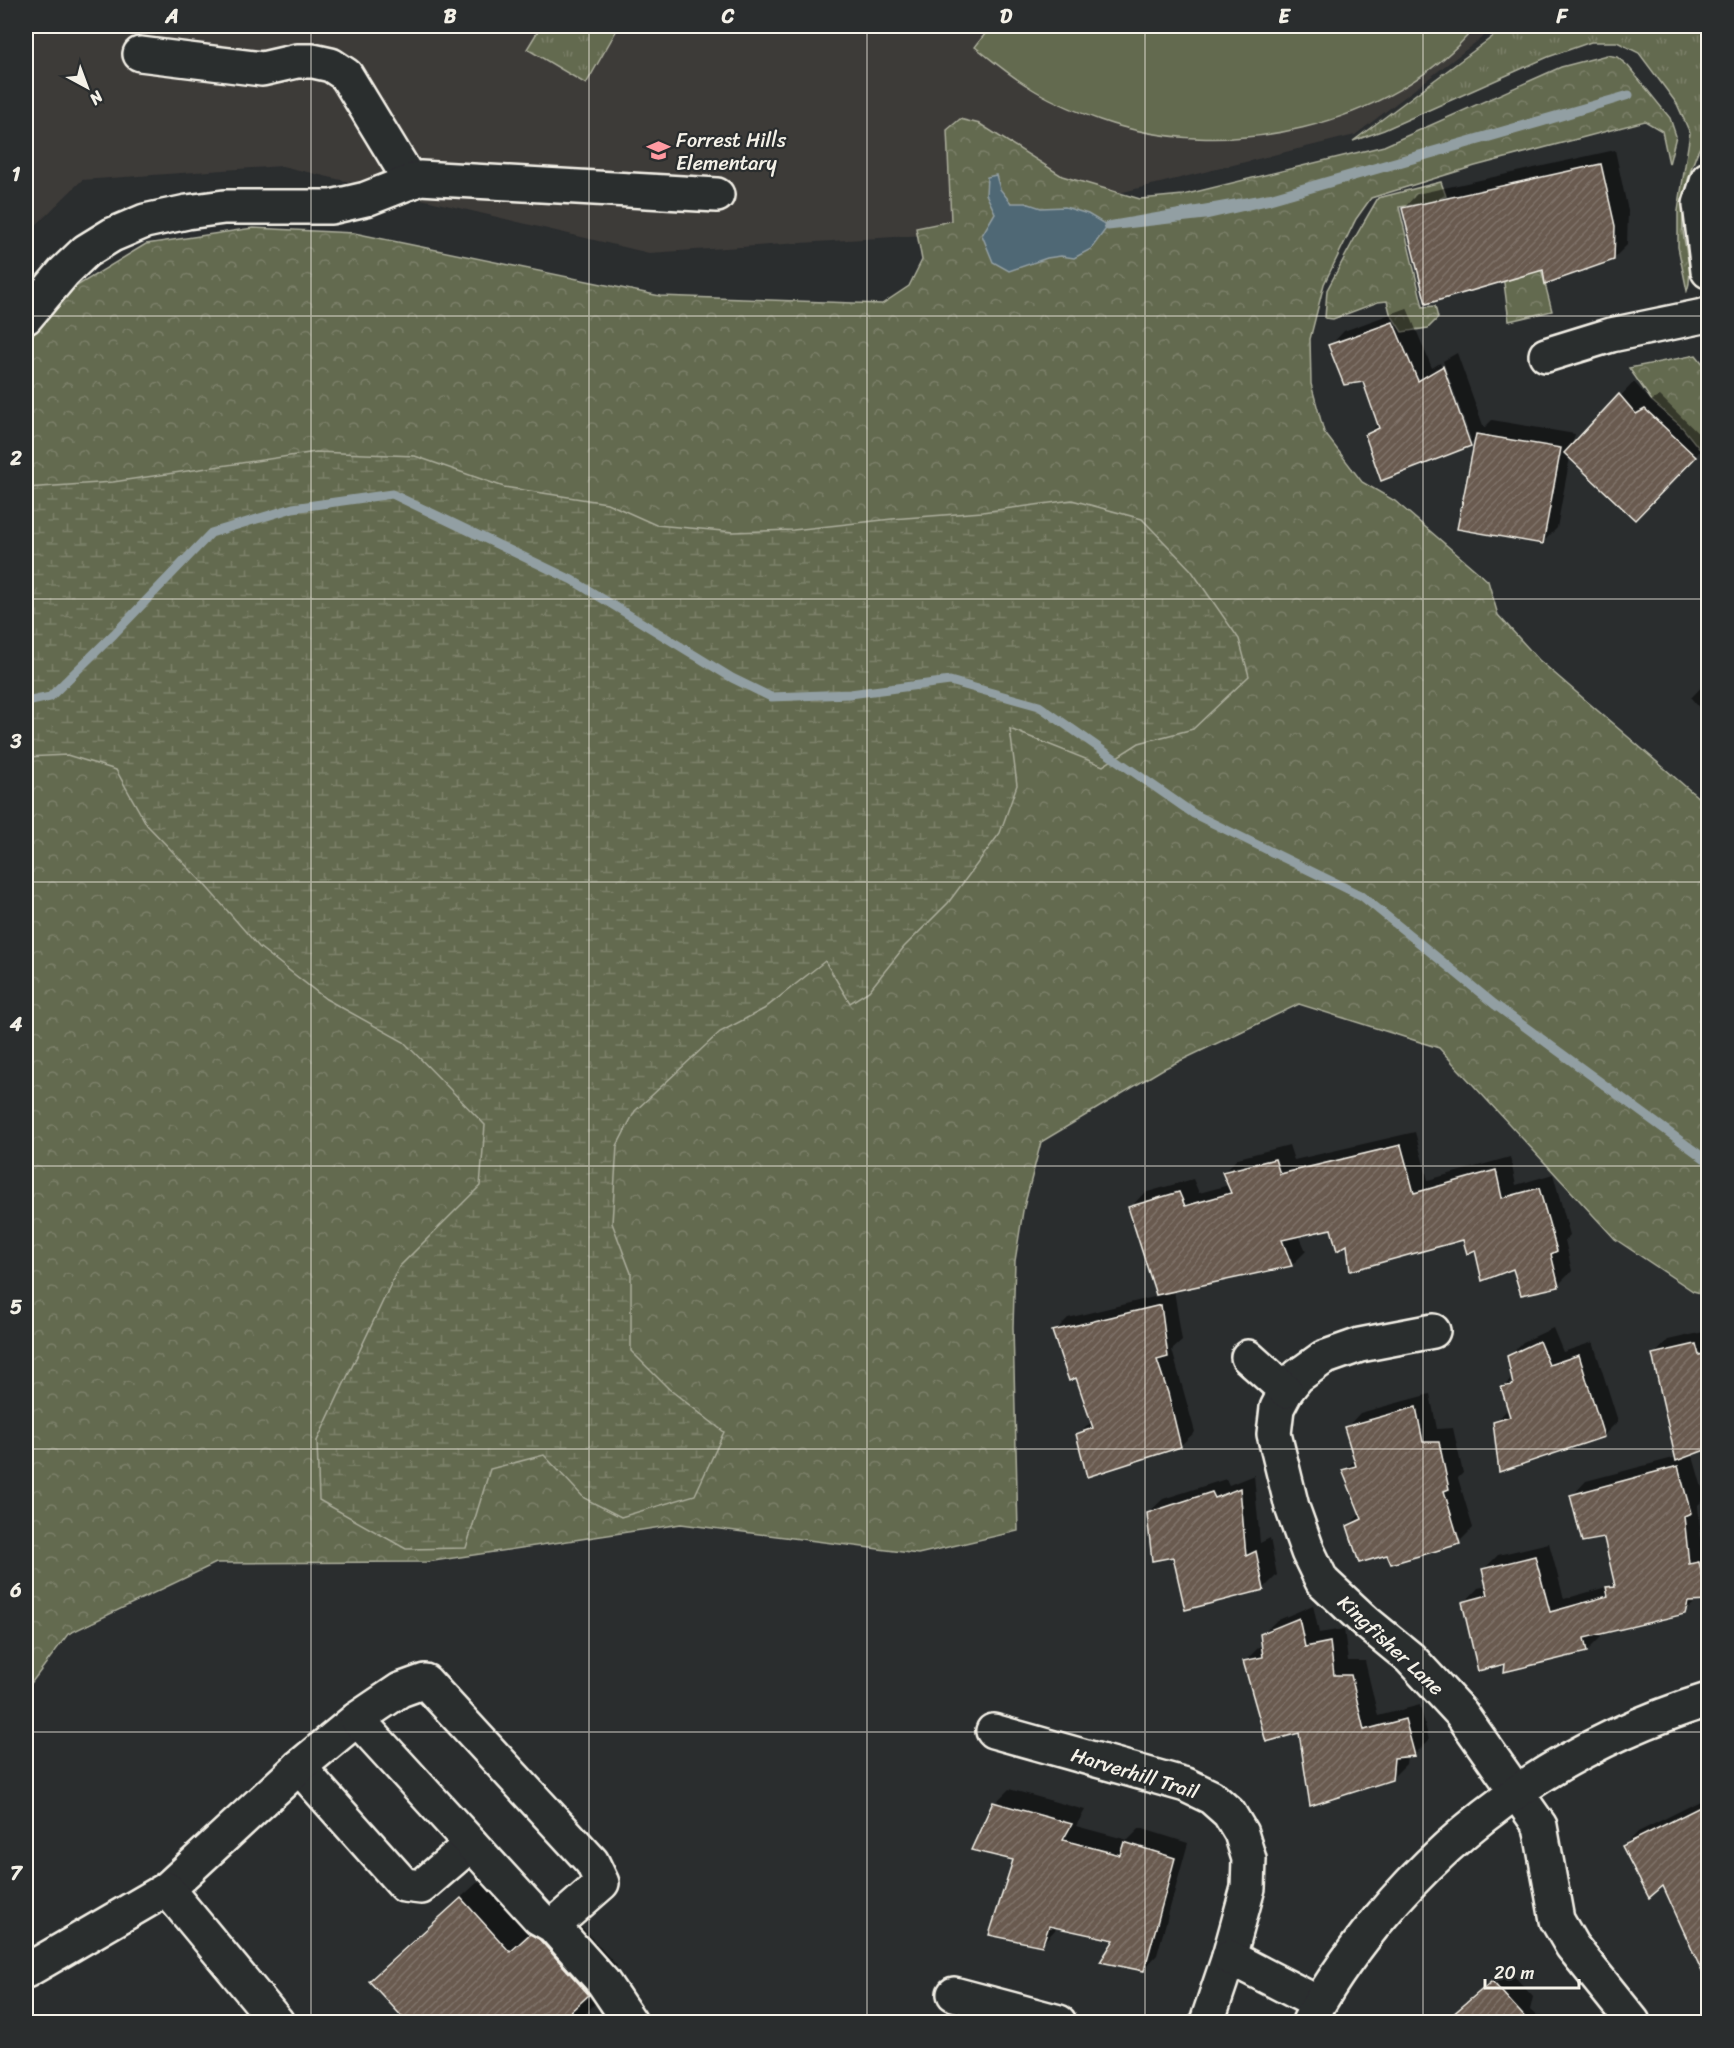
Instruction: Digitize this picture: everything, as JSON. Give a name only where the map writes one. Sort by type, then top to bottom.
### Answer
[{"type":"street","points":[[140,54],[262,69],[297,61],[313,61],[331,65],[346,75],[411,182]]},
{"type":"street","points":[[26,317],[64,272],[86,251],[112,235],[145,221],[187,212],[224,207],[332,207],[366,199],[420,178],[717,195]]},
{"type":"street","points":[[1708,179],[1700,204],[1708,271]]},
{"type":"street","points":[[1546,355],[1611,335],[1708,315]]},
{"type":"street","name":"Kingfisher Lane","points":[[1433,1331],[1360,1345],[1323,1358],[1298,1376],[1286,1391],[1277,1408],[1274,1434],[1292,1508],[1308,1552],[1322,1581],[1366,1622],[1410,1658],[1461,1713],[1540,1826],[1557,1920],[1572,1946],[1633,2022]]},
{"type":"street","points":[[1248,1357],[1286,1391]]},
{"type":"street","points":[[26,1971],[167,1889],[299,1767],[357,1719],[400,1690],[425,1681],[592,1862],[602,1883],[553,1926]]},
{"type":"street","points":[[1229,1957],[1314,2013],[1356,1947],[1405,1887],[1460,1833],[1555,1765],[1613,1736],[1708,1700]]},
{"type":"street","points":[[357,1719],[540,1918],[553,1926],[603,1982],[630,2022]]},
{"type":"street","name":"Harverhill Trail","points":[[993,1731],[1186,1785],[1211,1797],[1229,1813],[1241,1833],[1249,1859],[1248,1888],[1229,1957],[1207,2022]]},
{"type":"street","points":[[299,1767],[404,1885],[421,1887],[471,1844]]},
{"type":"street","points":[[167,1889],[277,2022]]},
{"type":"street","points":[[954,1994],[1059,2022]]},
{"type":"shaded area","name":"Forrest Hills Elementary","points":[[26,26],[1497,26],[1355,135],[956,233],[649,253],[282,166],[82,180],[26,235]]},
{"type":"green space","points":[[541,26],[619,26],[586,84],[527,49]]},
{"type":"green space","points":[[991,26],[1476,26],[1441,61],[1399,90],[1352,112],[1303,128],[1251,136],[1199,138],[1148,133],[1100,120],[1043,96],[975,47]]},
{"type":"green space","points":[[1507,26],[1708,26],[1708,133],[1696,155],[1685,193],[1683,231],[1690,276],[1687,291],[1678,247],[1678,211],[1690,133],[1677,104],[1639,53],[1617,42],[1591,42],[1548,57],[1384,130],[1353,141]]},
{"type":"green space","points":[[1607,55],[1617,57],[1628,66],[1670,118],[1676,136],[1669,164],[1662,131],[1645,121],[1475,166],[1371,198],[1356,219],[1324,284],[1310,339],[1311,384],[1324,432],[1362,482],[1395,501],[1488,581],[1498,615],[1539,660],[1708,806],[1708,1295],[1693,1291],[1615,1239],[1439,1048],[1299,1004],[1163,1069],[1041,1142],[1023,1211],[1015,1261],[1013,1327],[1018,1531],[918,1554],[681,1524],[427,1562],[216,1563],[68,1634],[26,1690],[26,332],[70,290],[146,244],[253,228],[354,233],[660,296],[882,304],[909,286],[922,260],[916,228],[951,221],[947,130],[960,119],[980,124],[1062,176],[1140,199],[1183,195],[1384,146],[1561,67]]},
{"type":"green space","points":[[1441,182],[1446,196],[1431,202],[1399,207],[1423,307],[1435,306],[1438,318],[1428,328],[1402,332],[1390,313],[1387,301],[1378,302],[1333,319],[1325,318],[1327,290],[1378,198]]},
{"type":"green space","points":[[1537,253],[1552,311],[1509,321],[1501,260]]},
{"type":"green space","points":[[1696,355],[1708,370],[1708,451],[1703,453],[1682,427],[1652,401],[1629,368]]},
{"type":"green space","points":[[316,452],[415,456],[504,487],[607,503],[656,525],[734,532],[793,530],[982,512],[1072,500],[1142,519],[1191,570],[1239,639],[1249,676],[1193,729],[1139,743],[1103,766],[1010,729],[1017,785],[1000,833],[948,903],[904,947],[869,991],[850,1003],[825,961],[764,1009],[720,1032],[635,1111],[617,1146],[612,1223],[631,1273],[631,1351],[669,1389],[724,1432],[695,1495],[621,1517],[584,1498],[544,1455],[490,1469],[466,1548],[406,1549],[319,1500],[317,1441],[399,1267],[480,1186],[485,1125],[404,1042],[326,999],[259,947],[204,884],[147,825],[116,770],[67,755],[26,757],[26,488],[113,482]]},
{"type":"water","points":[[996,175],[1000,189],[1011,203],[1026,203],[1041,208],[1065,207],[1088,214],[1108,226],[1091,249],[1074,258],[1061,256],[1047,258],[1009,271],[993,262],[982,235],[995,213],[986,194],[987,177]]},
{"type":"building","points":[[1601,164],[1615,226],[1614,260],[1545,284],[1543,270],[1426,304],[1402,208]]},
{"type":"building","points":[[1393,322],[1418,381],[1443,366],[1471,446],[1381,481],[1365,435],[1379,428],[1363,382],[1344,385],[1328,345]]},
{"type":"building","points":[[1619,394],[1636,414],[1645,409],[1696,457],[1635,520],[1564,453]]},
{"type":"building","points":[[1476,434],[1561,448],[1543,544],[1457,529]]},
{"type":"building","points":[[1401,1145],[1414,1193],[1496,1170],[1502,1198],[1539,1188],[1557,1251],[1551,1254],[1559,1287],[1521,1295],[1513,1269],[1482,1281],[1475,1250],[1467,1254],[1463,1240],[1350,1271],[1347,1245],[1337,1251],[1331,1229],[1282,1240],[1292,1266],[1156,1295],[1128,1207],[1179,1192],[1185,1206],[1231,1193],[1222,1172],[1275,1159],[1280,1174]]},
{"type":"building","points":[[1161,1305],[1168,1357],[1157,1360],[1168,1393],[1181,1447],[1087,1477],[1076,1434],[1093,1428],[1076,1378],[1069,1381],[1052,1331]]},
{"type":"building","points":[[1539,1341],[1549,1365],[1579,1355],[1604,1437],[1499,1472],[1493,1422],[1510,1417],[1501,1387],[1513,1385],[1507,1356]]},
{"type":"building","points":[[1696,1344],[1699,1355],[1708,1353],[1708,1449],[1676,1461],[1652,1354]]},
{"type":"building","points":[[1416,1407],[1423,1442],[1439,1442],[1449,1489],[1444,1491],[1460,1544],[1391,1564],[1387,1555],[1359,1563],[1347,1526],[1362,1519],[1342,1470],[1356,1466],[1344,1427]]},
{"type":"building","points":[[1678,1466],[1691,1513],[1684,1516],[1689,1564],[1699,1562],[1708,1601],[1688,1602],[1685,1614],[1584,1638],[1587,1652],[1504,1672],[1505,1664],[1478,1671],[1462,1602],[1488,1595],[1482,1569],[1535,1556],[1550,1612],[1608,1596],[1606,1587],[1615,1586],[1604,1538],[1582,1542],[1570,1495]]},
{"type":"building","points":[[1240,1488],[1246,1556],[1256,1551],[1264,1590],[1185,1610],[1173,1557],[1152,1561],[1147,1513],[1212,1492],[1215,1498]]},
{"type":"building","points":[[1299,1618],[1305,1647],[1330,1642],[1334,1675],[1351,1675],[1364,1730],[1405,1719],[1415,1756],[1394,1758],[1392,1780],[1310,1806],[1299,1733],[1266,1742],[1243,1661],[1263,1657],[1260,1634]]},
{"type":"building","points":[[993,1802],[1072,1824],[1063,1840],[1120,1855],[1124,1842],[1175,1858],[1144,1971],[1100,1962],[1114,1940],[1049,1926],[1042,1946],[989,1935],[1013,1860],[971,1850]]},
{"type":"building","points":[[1708,1803],[1708,1985],[1663,1886],[1649,1898],[1622,1846]]},
{"type":"building","points":[[461,1898],[510,1952],[530,1934],[539,1939],[589,1995],[559,2022],[407,2022],[369,1981]]},
{"type":"building","points":[[1492,1981],[1529,2022],[1444,2022]]},
{"type":"waterway","points":[[1629,95],[1270,200],[1205,215],[1108,226],[1269,198],[1629,95]]},
{"type":"waterway","points":[[26,702],[50,697],[211,533],[293,508],[392,494],[572,580],[732,678],[771,697],[850,694],[950,681],[1039,706],[1194,814],[1362,896],[1494,1004],[1708,1161]]},
{"type":"place","name":"Forrest Hills Elementary","points":[[658,151]]}]
